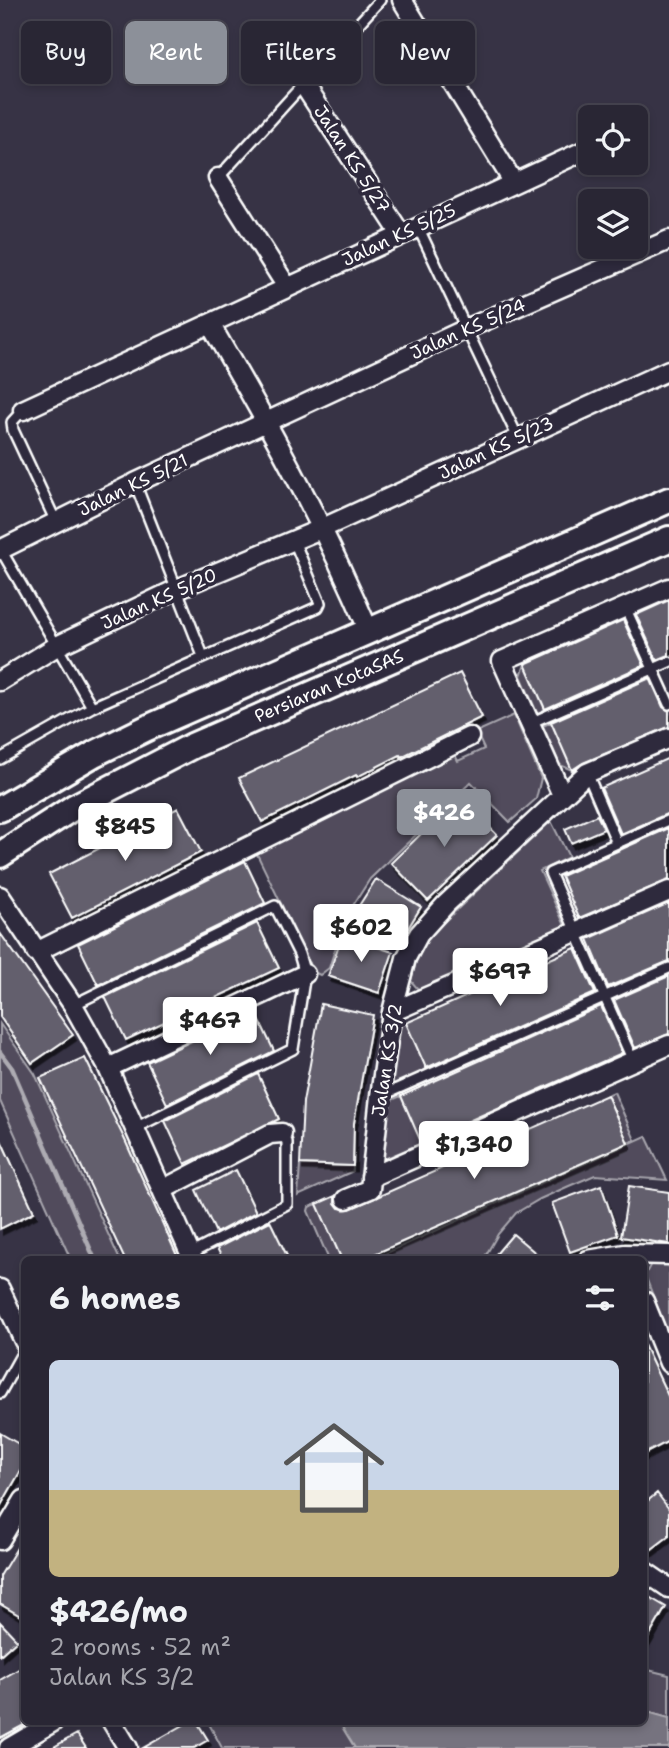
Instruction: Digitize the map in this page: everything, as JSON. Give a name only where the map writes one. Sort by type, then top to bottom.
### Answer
[{"type":"street","points":[[402,0],[514,183]]},
{"type":"street","name":"Jalan KS 5/27","points":[[303,84],[410,230]]},
{"type":"street","name":"Jalan KS 5/25","points":[[23,410],[578,154]]},
{"type":"street","points":[[218,178],[287,286]]},
{"type":"street","name":"Jalan KS 5/24","points":[[268,422],[466,329],[669,240]]},
{"type":"street","points":[[210,324],[268,422],[323,528],[368,629]]},
{"type":"street","name":"Jalan KS 5/23","points":[[323,528],[669,370]]},
{"type":"street","name":"Jalan KS 5/21","points":[[1,550],[135,482],[268,422]]},
{"type":"street","name":"Persiaran KotaSAS","points":[[0,809],[126,738],[368,629],[669,500]]},
{"type":"street","name":"Jalan KS 5/20","points":[[0,681],[57,646],[177,589],[323,528]]},
{"type":"street","name":"Persiaran KotaSAS","points":[[0,855],[74,807],[192,746],[669,539]]},
{"type":"street","points":[[562,795],[502,662],[669,587]]},
{"type":"street","points":[[36,952],[469,737]]},
{"type":"street","name":"Jalan KS 3/2","points":[[371,1177],[392,1012],[406,958],[419,934],[446,904],[587,773],[669,738]]},
{"type":"street","points":[[392,1012],[669,891]]},
{"type":"street","points":[[0,896],[72,1005],[108,1068],[191,1256]]},
{"type":"street","points":[[108,1068],[305,974]]},
{"type":"street","points":[[346,1199],[370,1189],[371,1177],[669,1045]]},
{"type":"street","points":[[162,1190],[270,1134],[282,1133]]},
{"type":"street","points":[[636,1256],[661,1253],[669,1255]]},
{"type":"street","points":[[0,1289],[21,1334]]},
{"type":"street","points":[[647,1308],[669,1363]]},
{"type":"street","points":[[0,1540],[21,1505]]},
{"type":"street","points":[[647,1573],[669,1588]]},
{"type":"street","points":[[9,1748],[48,1725]]},
{"type":"street","points":[[114,1725],[128,1748]]},
{"type":"lane","points":[[361,21],[380,0]]},
{"type":"lane","points":[[218,178],[303,84]]},
{"type":"lane","points":[[410,230],[466,329],[518,438]]},
{"type":"lane","points":[[23,410],[12,422],[13,430],[56,522]]},
{"type":"lane","points":[[135,482],[203,656]]},
{"type":"lane","points":[[0,759],[92,707],[318,607],[320,603],[295,541]]},
{"type":"lane","points":[[1,550],[92,707]]},
{"type":"lane","points":[[625,607],[669,704]]},
{"type":"lane","points":[[530,723],[669,662]]},
{"type":"lane","points":[[587,773],[617,843]]},
{"type":"lane","points":[[633,1061],[550,873],[669,820]]},
{"type":"lane","points":[[72,1005],[275,906],[299,954],[305,974],[293,1048],[135,1128]]},
{"type":"lane","points":[[380,1097],[669,968]]},
{"type":"lane","points":[[193,1256],[287,1204],[288,1142],[282,1133]]},
{"type":"lane","points":[[0,1393],[21,1355]]},
{"type":"shaded area","points":[[525,664],[546,712],[538,715],[521,676]]},
{"type":"shaded area","points":[[514,715],[541,778],[536,799],[510,822],[471,782],[370,879],[345,918],[329,968],[320,975],[314,972],[256,852],[455,755],[458,761],[484,749],[476,732]]},
{"type":"shaded area","points":[[551,722],[572,770],[560,765],[543,726]]},
{"type":"shaded area","points":[[551,821],[569,857],[540,871],[567,930],[423,991],[417,988],[411,981],[416,962],[428,937]]},
{"type":"shaded area","points":[[406,1023],[428,1071],[394,1085],[390,1082],[398,1027]]},
{"type":"shaded area","points":[[0,1024],[35,1074],[118,1256],[69,1256],[0,1101]]},
{"type":"shaded area","points":[[614,1092],[635,1140],[628,1143],[607,1095]]},
{"type":"shaded area","points":[[401,1096],[422,1143],[382,1160],[378,1157],[387,1102]]},
{"type":"shaded area","points":[[646,1136],[667,1180],[595,1175],[540,1199],[516,1213],[498,1234],[485,1256],[380,1256]]},
{"type":"shaded area","points":[[300,1164],[353,1166],[353,1171],[298,1196]]},
{"type":"shaded area","points":[[317,1204],[340,1256],[327,1256],[308,1211],[309,1207]]},
{"type":"shaded area","points":[[657,1259],[669,1265],[669,1337],[647,1280],[647,1271],[653,1260]]},
{"type":"shaded area","points":[[647,1670],[669,1675],[669,1748],[222,1748],[210,1725],[647,1725]]},
{"type":"shaded area","points":[[647,1712],[669,1718],[669,1748],[355,1748],[341,1725],[647,1725]]},
{"type":"building","points":[[669,600],[669,655],[657,660],[636,615]]},
{"type":"building","points":[[623,620],[644,665],[545,709],[525,664]]},
{"type":"building","points":[[460,673],[482,717],[262,822],[239,778]]},
{"type":"building","points":[[650,678],[663,707],[669,711],[669,727],[572,770],[551,722]]},
{"type":"building","points":[[669,758],[669,813],[621,834],[601,788]]},
{"type":"building","points":[[460,796],[497,835],[428,901],[391,863]]},
{"type":"building","points":[[178,808],[201,852],[72,918],[49,874]]},
{"type":"building","points":[[597,815],[604,829],[571,843],[565,829]]},
{"type":"building","points":[[669,828],[669,880],[579,918],[561,876]]},
{"type":"building","points":[[245,861],[265,903],[98,985],[78,944]]},
{"type":"building","points":[[376,879],[421,907],[398,944],[353,915]]},
{"type":"building","points":[[669,903],[669,961],[608,987],[588,939]]},
{"type":"building","points":[[257,923],[279,968],[126,1040],[105,997]]},
{"type":"building","points":[[0,933],[73,1035],[32,1063],[0,1017]]},
{"type":"building","points":[[342,936],[393,952],[379,993],[328,976]]},
{"type":"building","points":[[575,948],[595,993],[426,1068],[406,1023]]},
{"type":"building","points":[[669,976],[669,1034],[635,1048],[614,1000]]},
{"type":"building","points":[[321,1004],[373,1015],[354,1123],[353,1166],[300,1164],[303,1102]]},
{"type":"building","points":[[601,1006],[622,1053],[421,1142],[401,1096]]},
{"type":"building","points":[[255,1011],[274,1051],[167,1104],[147,1062]]},
{"type":"building","points":[[85,1058],[177,1256],[123,1256],[40,1078]]},
{"type":"building","points":[[258,1074],[279,1119],[185,1164],[165,1121]]},
{"type":"building","points":[[607,1095],[628,1143],[370,1256],[340,1256],[317,1204],[335,1196],[335,1203],[339,1208],[350,1209]]},
{"type":"building","points":[[0,1138],[34,1212],[0,1229]]},
{"type":"building","points":[[236,1170],[256,1212],[216,1233],[196,1190]]},
{"type":"building","points":[[601,1185],[618,1235],[570,1252],[552,1203]]},
{"type":"building","points":[[629,1186],[669,1192],[669,1244],[621,1237]]},
{"type":"building","points":[[270,1221],[287,1256],[221,1256],[217,1248]]},
{"type":"building","points":[[513,1234],[539,1256],[494,1256]]},
{"type":"building","points":[[647,1351],[669,1398],[669,1441],[647,1452]]},
{"type":"building","points":[[0,1433],[21,1445],[21,1470],[0,1507]]},
{"type":"building","points":[[657,1493],[669,1509],[669,1536],[647,1553],[647,1501]]},
{"type":"building","points":[[21,1541],[21,1616],[0,1604],[0,1576]]},
{"type":"building","points":[[647,1596],[666,1607],[647,1640]]},
{"type":"building","points":[[0,1622],[17,1640],[0,1655]]},
{"type":"building","points":[[21,1668],[21,1725],[24,1725],[0,1738],[0,1680]]},
{"type":"building","points":[[184,1725],[199,1725],[208,1740],[194,1748],[143,1748]]},
{"type":"building","points":[[77,1734],[86,1748],[52,1748]]},
{"type":"waterway","points":[[0,1052],[12,1068],[93,1256]]}]
